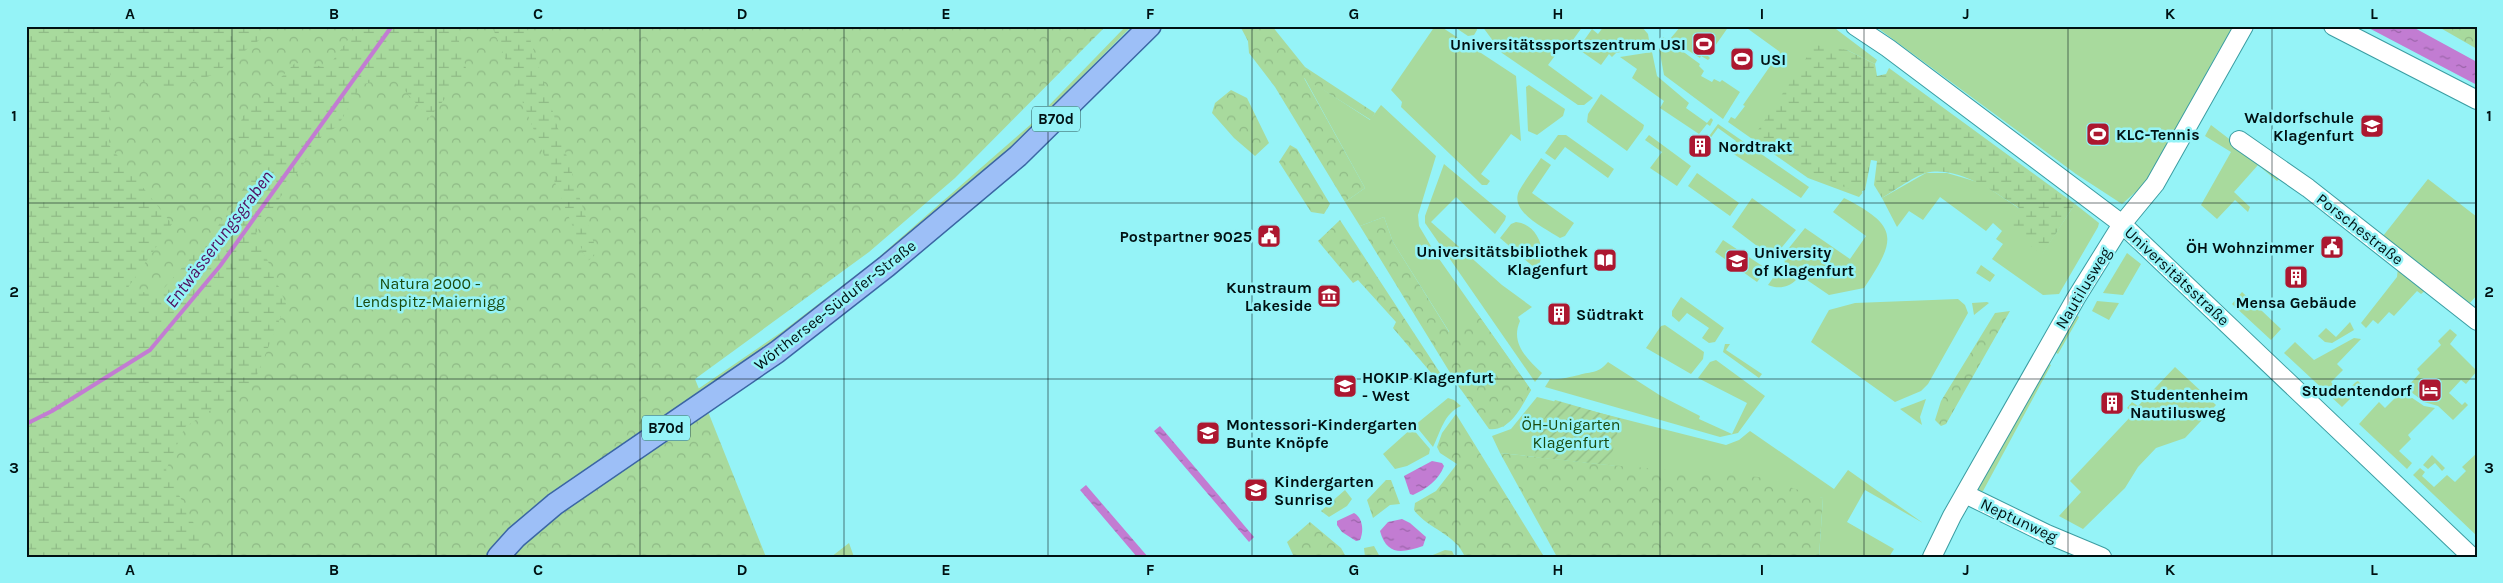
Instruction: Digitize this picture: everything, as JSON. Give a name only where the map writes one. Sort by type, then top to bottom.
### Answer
[{"type":"main road","name":"Wörthersee-Südufer-Straße","points":[[498,557],[516,538],[555,504],[777,352],[887,266],[1018,156],[1150,26]]},
{"type":"street","name":"Universitätsstraße","points":[[1855,26],[1888,48],[2122,224],[2472,557]]},
{"type":"street","name":"Nautilusweg","points":[[1932,557],[2047,347],[2122,224],[2155,184],[2244,26]]},
{"type":"street","points":[[2333,26],[2477,100]]},
{"type":"street","name":"Porschestraße","points":[[2240,140],[2308,188],[2477,321]]},
{"type":"street","name":"Neptunweg","points":[[1965,494],[2047,534],[2102,557]]},
{"type":"green space","name":"Natura 2000 - Lendspitz-Maiernigg","points":[[26,26],[1106,26],[955,178],[869,252],[695,379],[766,557],[26,557]]},
{"type":"green space","points":[[26,26],[257,26],[262,38],[213,75],[166,89],[110,71],[109,145],[172,224],[127,289],[158,295],[216,229],[262,161],[235,137],[243,116],[295,63],[328,67],[358,26],[414,26],[414,28],[419,26],[455,26],[467,72],[429,118],[392,76],[361,85],[338,126],[322,136],[256,233],[286,304],[254,382],[185,427],[166,470],[203,541],[190,557],[26,557]]},
{"type":"green space","points":[[492,26],[526,26],[597,253],[587,262]]},
{"type":"green space","points":[[1126,26],[1132,26],[995,164],[785,336],[475,557],[654,419],[783,331],[872,263],[1030,125]]},
{"type":"green space","points":[[1240,26],[1272,26],[1305,67],[1375,113],[1371,120],[1304,78],[1365,188],[1345,202],[1275,87],[1249,53],[1248,41]]},
{"type":"green space","points":[[1435,26],[1440,26],[1516,76],[1521,141],[1511,134],[1481,174],[1490,181],[1487,185],[1482,185],[1401,107],[1402,102],[1391,90]]},
{"type":"green space","points":[[1453,26],[1476,26],[1477,30],[1474,35],[1468,36]]},
{"type":"green space","points":[[1482,26],[1583,26],[1570,44],[1566,41],[1548,65],[1593,98],[1584,105],[1578,105],[1502,53]]},
{"type":"green space","points":[[1604,26],[1641,26],[1648,34],[1650,46],[1616,53],[1612,57],[1609,54],[1601,65],[1578,49],[1592,29],[1598,34]]},
{"type":"green space","name":"Universitätssportszentrum USI","points":[[1681,26],[1729,26],[1708,56],[1710,58],[1708,60],[1701,56],[1700,58],[1670,39]]},
{"type":"green space","points":[[1744,26],[1832,26],[1877,60],[1875,64],[1847,50],[1862,193],[1865,190],[1859,197],[1808,178],[1728,122],[1731,117],[1735,119],[1745,106],[1743,105],[1780,52]]},
{"type":"green space","name":"KLC-Tennis","points":[[1875,26],[2234,26],[2222,48],[2220,48],[2148,181],[2122,204],[2076,174]]},
{"type":"green space","points":[[2437,26],[2477,26],[2477,49]]},
{"type":"green space","points":[[1663,37],[1700,64],[1699,66],[1704,71],[1701,76],[1712,82],[1714,79],[1720,82],[1722,80],[1740,92],[1723,119],[1664,75],[1659,48]]},
{"type":"green space","points":[[1815,45],[1847,50],[1875,64],[1877,76],[1886,74],[1889,68],[2075,204],[2042,255],[2008,226],[2019,208],[1988,188],[1963,177],[1950,173],[1926,173],[1910,180],[1882,198],[1874,185],[1877,161],[1871,160],[1865,190],[1858,193],[1813,173],[1752,139]]},
{"type":"green space","points":[[1652,52],[1657,76],[1689,103],[1686,108],[1707,123],[1711,118],[1713,120],[1710,126],[1707,124],[1699,134],[1660,108],[1664,101],[1632,78],[1637,69],[1620,57]]},
{"type":"green space","points":[[1304,77],[1370,120],[1381,105],[1436,156],[1418,215],[1419,226],[1435,253],[1531,390],[1516,414],[1503,427],[1470,365],[1393,242],[1384,217],[1360,226],[1345,202],[1365,188]]},
{"type":"green space","points":[[1529,85],[1565,109],[1563,116],[1537,135],[1528,131],[1526,87]]},
{"type":"green space","points":[[1231,90],[1247,98],[1269,143],[1255,156],[1234,138],[1212,113],[1215,103]]},
{"type":"green space","points":[[1601,94],[1644,125],[1627,151],[1587,122],[1588,114]]},
{"type":"green space","points":[[1718,124],[1809,187],[1801,198],[1729,151],[1736,141],[1718,128],[1709,140],[1707,139]]},
{"type":"green space","points":[[2211,125],[2280,178],[2277,181],[2258,165],[2234,192],[2250,207],[2248,212],[2235,200],[2217,219],[2201,205],[2231,152],[2205,136]]},
{"type":"green space","points":[[1558,135],[1566,135],[1614,169],[1608,178],[1565,147],[1555,160],[1545,153]]},
{"type":"green space","points":[[1649,135],[1691,166],[1677,186],[1650,168],[1662,152],[1645,140]]},
{"type":"green space","points":[[1290,145],[1297,149],[1330,204],[1324,214],[1311,212],[1279,162]]},
{"type":"green space","points":[[1541,158],[1551,165],[1532,193],[1574,223],[1565,236],[1560,238],[1530,219],[1519,206],[1517,199],[1521,187]]},
{"type":"green space","points":[[1444,164],[1506,216],[1495,234],[1456,197],[1431,222],[1502,285],[1532,307],[1518,317],[1520,321],[1517,336],[1526,356],[1542,373],[1535,382],[1425,223],[1425,216]]},
{"type":"green space","points":[[1697,173],[1739,203],[1730,216],[1688,186]]},
{"type":"green space","points":[[1926,173],[1947,173],[1981,183],[2020,209],[2042,254],[2075,204],[2099,223],[2098,227],[2059,294],[2043,295],[1992,259],[2003,244],[1996,239],[2002,231],[1993,223],[1986,231],[1940,197],[1923,220],[1909,211],[1897,227],[1882,198]]},
{"type":"green space","points":[[2428,179],[2477,217],[2477,295],[2469,304],[2383,236]]},
{"type":"green space","points":[[1752,198],[1796,230],[1773,258],[1732,227]]},
{"type":"green space","points":[[1844,198],[1875,217],[1883,226],[1887,235],[1887,245],[1883,257],[1864,288],[1829,295],[1785,265],[1784,254],[1805,228],[1850,259],[1866,236],[1833,212]]},
{"type":"green space","points":[[1384,217],[1393,242],[1449,332],[1477,313],[1531,390],[1514,417],[1503,426],[1489,429],[1457,384],[1360,226]]},
{"type":"green space","points":[[1340,220],[1448,385],[1444,388],[1393,328],[1396,322],[1358,280],[1353,283],[1318,241]]},
{"type":"green space","points":[[1516,222],[1530,228],[1539,240],[1541,255],[1536,269],[1500,238],[1511,224]]},
{"type":"green space","points":[[1723,240],[1767,269],[1757,282],[1715,252]]},
{"type":"green space","points":[[2127,253],[2141,264],[2123,295],[2103,293]]},
{"type":"green space","points":[[1981,265],[1995,275],[1990,282],[1976,273]]},
{"type":"green space","points":[[2398,267],[2426,290],[2421,294],[2417,291],[2394,316],[2389,312],[2378,324],[2373,320],[2366,328],[2361,323],[2397,277]]},
{"type":"green space","points":[[1780,268],[1796,280],[1790,285],[1783,287],[1768,285]]},
{"type":"green space","points":[[2242,292],[2281,329],[2271,340],[2232,304]]},
{"type":"green space","points":[[1681,297],[1724,328],[1715,342],[1709,343],[1702,338],[1709,328],[1687,313],[1679,322],[1672,316],[1672,311]]},
{"type":"green space","points":[[1958,299],[1965,305],[1968,313],[1928,384],[1921,391],[1895,402],[1811,342],[1829,310],[1855,303]]},
{"type":"green space","points":[[2097,301],[2119,303],[2109,320],[2092,311]]},
{"type":"green space","points":[[1987,302],[1989,303],[1974,315],[1972,303]]},
{"type":"green space","points":[[2010,311],[1946,424],[1941,426],[1935,420],[1941,401],[1995,313]]},
{"type":"green space","points":[[2074,313],[2079,317],[2058,354],[2053,351]]},
{"type":"green space","points":[[2350,322],[2354,330],[2332,343],[2325,342],[2318,336],[2326,328],[2336,337]]},
{"type":"green space","points":[[1665,325],[1704,352],[1703,359],[1691,374],[1646,348],[1661,326]]},
{"type":"green space","points":[[2450,329],[2457,335],[2450,344],[2477,371],[2466,384],[2461,380],[2449,393],[2462,405],[2465,402],[2468,405],[2453,420],[2438,406],[2424,402],[2406,388],[2420,373],[2417,369],[2441,345],[2438,341]]},
{"type":"green space","points":[[2354,338],[2361,339],[2337,364],[2343,370],[2331,382],[2343,394],[2358,381],[2363,386],[2342,407],[2284,353],[2295,342],[2314,360]]},
{"type":"green space","points":[[1725,344],[1730,344],[1726,350],[1762,374],[1759,378],[1723,352]]},
{"type":"green space","points":[[1716,360],[1765,396],[1738,433],[1720,437],[1545,387],[1550,379],[1562,379],[1595,372],[1608,362],[1661,396],[1700,416],[1699,419],[1732,434],[1747,403],[1698,378],[1710,362]]},
{"type":"green space","points":[[2045,361],[2051,365],[1983,491],[1979,493],[1979,485]]},
{"type":"green space","points":[[2175,367],[2216,405],[2185,438],[2156,448],[2138,467],[2125,488],[2083,529],[2059,516],[2081,492],[2070,481],[2134,413],[2127,408],[2132,402],[2138,406]]},
{"type":"green space","points":[[2402,391],[2424,406],[2435,408],[2408,435],[2411,439],[2399,451],[2412,463],[2407,469],[2359,424],[2379,402],[2385,408]]},
{"type":"green space","points":[[1537,397],[1726,445],[1739,440],[1750,431],[1834,489],[1848,470],[1923,523],[1865,490],[1847,522],[1894,549],[1889,557],[1819,557],[1823,498],[1609,465],[1500,453],[1492,436],[1511,429]]},
{"type":"green space","points":[[1448,398],[1461,406],[1450,413],[1433,447],[1415,425]]},
{"type":"green space","points":[[1926,399],[1920,417],[1922,425],[1900,409]]},
{"type":"green space","name":"ÖH-Unigarten Klagenfurt","points":[[1555,400],[1621,419],[1609,465],[1534,457],[1544,419]]},
{"type":"green space","points":[[1456,414],[1543,555],[1541,557],[1465,557],[1461,549],[1449,537],[1420,517],[1414,510],[1415,503],[1436,491],[1457,464],[1440,453],[1437,447],[1442,433]]},
{"type":"green space","points":[[1412,428],[1430,449],[1429,454],[1407,466],[1395,469],[1383,454]]},
{"type":"green space","points":[[1500,453],[1609,465],[1759,477],[1823,498],[1819,557],[1557,557]]},
{"type":"green space","points":[[2477,453],[2477,536],[2413,475],[2420,468],[2425,472],[2422,476],[2434,487],[2447,475],[2455,482],[2466,471],[2462,467]]},
{"type":"green space","points":[[2432,455],[2445,468],[2442,471],[2435,463],[2428,469],[2423,465]]},
{"type":"green space","points":[[1386,480],[1391,480],[1400,504],[1390,505],[1373,518],[1367,500]]},
{"type":"green space","points":[[1345,490],[1352,499],[1347,506],[1329,517],[1321,511]]},
{"type":"green space","points":[[1310,522],[1341,548],[1346,557],[1294,557],[1287,542]]},
{"type":"green space","points":[[849,543],[854,557],[831,557]]},
{"type":"green space","points":[[1374,546],[1380,557],[1365,557],[1364,548]]},
{"type":"green space","points":[[1445,550],[1452,551],[1455,557],[1428,557]]},
{"type":"water","points":[[2365,26],[2411,26],[2477,62],[2477,85]]},
{"type":"water","points":[[1160,426],[1254,537],[1249,542],[1154,431]]},
{"type":"water","points":[[1432,461],[1442,463],[1444,466],[1439,476],[1423,490],[1413,495],[1410,494],[1404,476]]},
{"type":"water","points":[[1086,485],[1148,557],[1137,557],[1080,490]]},
{"type":"water","points":[[1354,513],[1361,521],[1362,529],[1360,540],[1356,541],[1342,532],[1337,525],[1337,521]]},
{"type":"water","points":[[1402,519],[1410,523],[1426,537],[1423,546],[1402,551],[1391,549],[1387,545],[1380,531],[1388,522]]},
{"type":"waterway","name":"Entwässerungsgraben","points":[[26,424],[52,411],[150,350],[220,266],[392,26]]},
{"type":"place","name":"Universitätssportszentrum USI","points":[[1704,44]]},
{"type":"place","name":"USI","points":[[1742,59]]},
{"type":"place","name":"Waldorfschule Klagenfurt","points":[[2372,126]]},
{"type":"place","name":"KLC-Tennis","points":[[2098,134]]},
{"type":"place","name":"Nordtrakt","points":[[1700,146]]},
{"type":"place","name":"Postpartner 9025","points":[[1269,236]]},
{"type":"place","name":"ÖH Wohnzimmer","points":[[2332,247]]},
{"type":"place","name":"Universitätsbibliothek Klagenfurt","points":[[1605,260]]},
{"type":"place","name":"University of Klagenfurt","points":[[1737,261]]},
{"type":"place","name":"Mensa Gebäude","points":[[2296,277]]},
{"type":"place","name":"Kunstraum Lakeside","points":[[1329,296]]},
{"type":"place","name":"Südtrakt","points":[[1559,314]]},
{"type":"place","name":"HOKIP Klagenfurt - West","points":[[1345,386]]},
{"type":"place","name":"Studentendorf","points":[[2430,390]]},
{"type":"place","name":"Studentenheim Nautilusweg","points":[[2112,403]]},
{"type":"place","name":"Montessori-Kindergarten Bunte Knöpfe","points":[[1208,433]]},
{"type":"place","name":"Kindergarten Sunrise","points":[[1256,490]]}]
